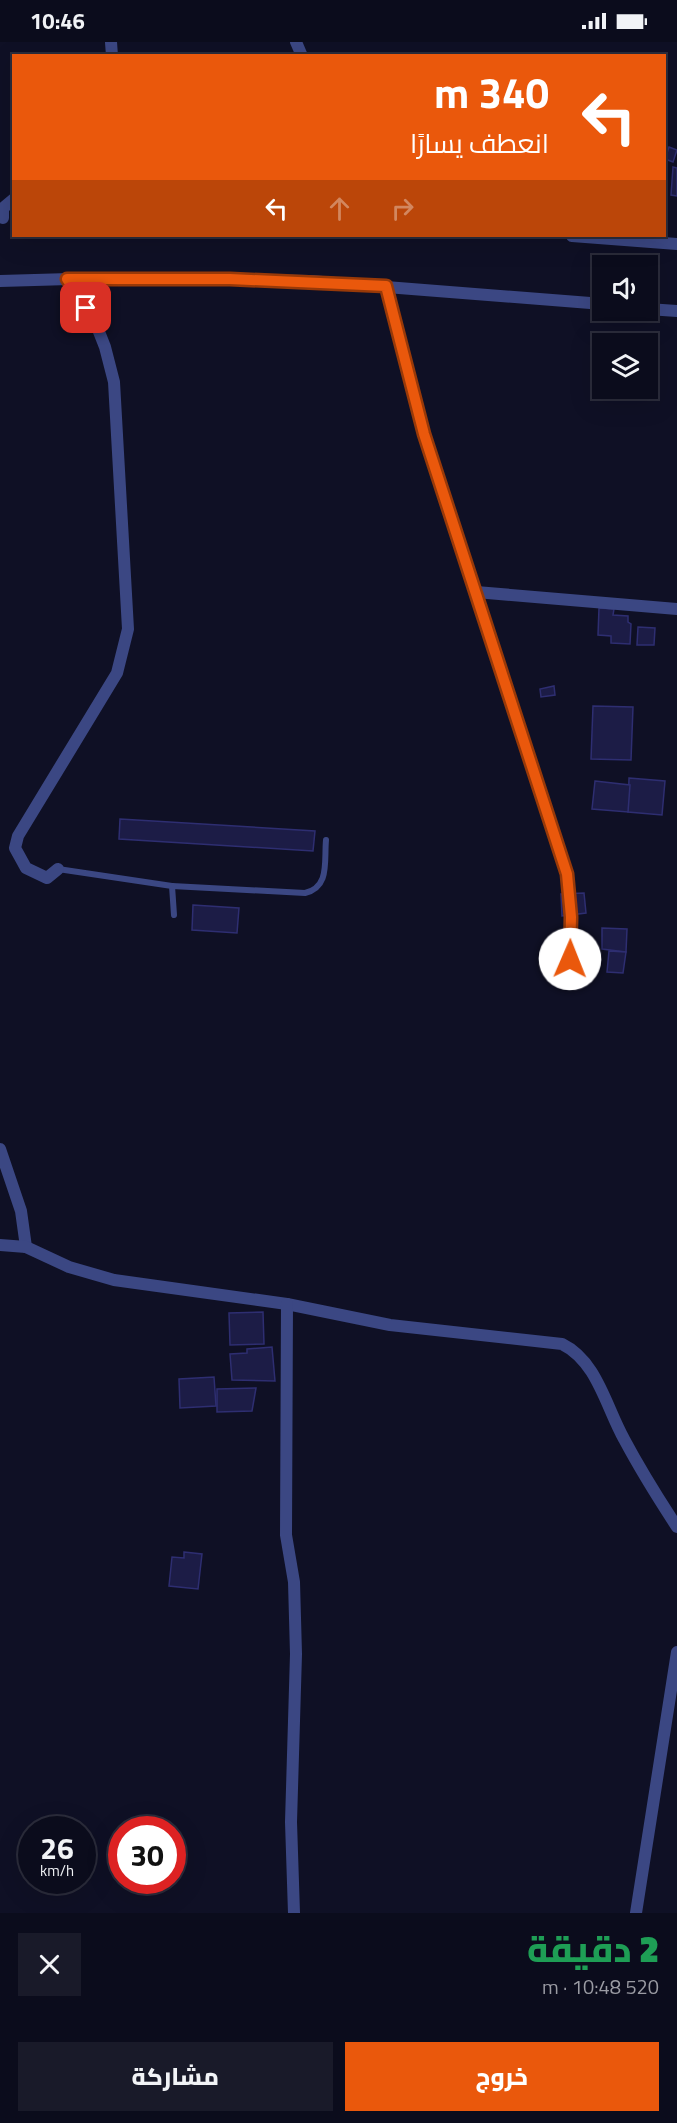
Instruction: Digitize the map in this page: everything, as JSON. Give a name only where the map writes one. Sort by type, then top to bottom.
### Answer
[{"type":"street","points":[[5,218],[3,208],[12,201]]},
{"type":"street","points":[[586,237],[677,244]]},
{"type":"street","points":[[58,869],[46,878],[33,873],[19,859],[15,848],[16,842],[41,796],[117,673],[128,629],[114,382],[105,347],[94,319],[67,279]]},
{"type":"street","points":[[0,281],[243,279],[386,286],[592,303]]},
{"type":"street","points":[[386,286],[424,434],[567,874],[571,917],[570,959]]},
{"type":"street","points":[[658,310],[677,311]]},
{"type":"street","points":[[476,592],[677,609]]},
{"type":"street","points":[[0,1149],[21,1211],[26,1247]]},
{"type":"street","points":[[0,1245],[26,1247],[69,1267],[114,1280],[287,1304],[390,1326],[562,1344],[574,1350],[595,1378],[622,1436],[677,1527]]},
{"type":"street","points":[[287,1304],[286,1535],[294,1582],[296,1654],[291,1822],[294,1913]]},
{"type":"street","points":[[636,1913],[677,1652]]},
{"type":"lane","points":[[58,869],[172,886],[305,894],[316,891],[322,884],[326,840]]},
{"type":"lane","points":[[172,886],[174,915]]},
{"type":"building","points":[[669,147],[677,150],[673,162],[666,159]]},
{"type":"building","points":[[673,167],[677,168],[677,196],[671,195]]},
{"type":"building","points":[[599,608],[614,609],[613,615],[628,616],[628,622],[631,624],[630,644],[611,643],[611,636],[598,635]]},
{"type":"building","points":[[638,627],[655,628],[654,645],[637,645]]},
{"type":"building","points":[[554,686],[555,695],[541,697],[540,689]]},
{"type":"building","points":[[593,706],[633,707],[631,760],[591,759]]},
{"type":"building","points":[[629,778],[665,781],[662,815],[628,812]]},
{"type":"building","points":[[595,781],[630,785],[628,812],[592,809]]},
{"type":"building","points":[[120,819],[315,831],[313,851],[119,839]]},
{"type":"building","points":[[584,893],[586,913],[562,916],[561,894]]},
{"type":"building","points":[[193,905],[239,908],[237,933],[192,930]]},
{"type":"building","points":[[602,928],[627,929],[626,952],[602,949]]},
{"type":"building","points":[[609,951],[626,952],[623,973],[607,972]]},
{"type":"building","points":[[263,1312],[264,1344],[230,1345],[229,1313]]},
{"type":"building","points":[[272,1347],[275,1381],[232,1380],[230,1354],[247,1353],[247,1349]]},
{"type":"building","points":[[214,1377],[216,1406],[180,1408],[179,1379]]},
{"type":"building","points":[[256,1388],[252,1411],[217,1412],[217,1389]]},
{"type":"building","points":[[184,1552],[202,1554],[198,1589],[169,1586],[172,1557],[184,1558]]},
{"type":"route","points":[[86,308],[67,279],[230,279],[386,286],[424,434],[552,821],[567,874],[571,917],[570,959]]}]
